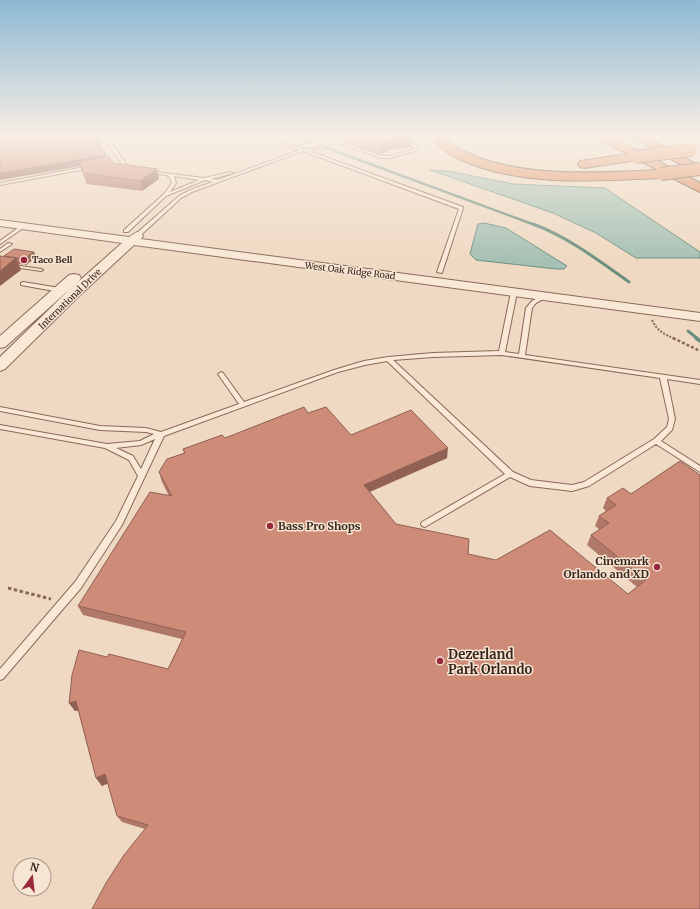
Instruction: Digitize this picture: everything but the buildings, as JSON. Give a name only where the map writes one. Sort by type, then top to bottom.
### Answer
[{"type":"highway","points":[[680,177],[700,188]]},
{"type":"highway","points":[[683,177],[700,188]]},
{"type":"street","name":"West Oak Ridge Road","points":[[0,214],[128,236],[514,292],[547,291],[700,305]]},
{"type":"street","name":"West Oak Ridge Road","points":[[0,223],[128,236],[440,272],[700,317]]},
{"type":"street","name":"International Drive","points":[[0,344],[60,290],[128,236]]},
{"type":"street","name":"International Drive","points":[[0,366],[74,294],[128,236]]},
{"type":"lane","points":[[0,184],[36,177]]},
{"type":"lane","points":[[128,236],[165,195],[174,183],[172,177]]},
{"type":"lane","points":[[193,177],[220,181]]},
{"type":"lane","points":[[165,195],[212,177]]},
{"type":"lane","points":[[128,236],[180,197],[229,177]]},
{"type":"lane","points":[[378,177],[461,208],[440,272]]},
{"type":"lane","points":[[0,243],[24,226]]},
{"type":"lane","points":[[0,251],[10,244]]},
{"type":"lane","points":[[0,264],[41,270]]},
{"type":"lane","points":[[24,284],[60,290]]},
{"type":"lane","points":[[522,356],[529,308],[547,291]]},
{"type":"lane","points":[[502,353],[514,292]]},
{"type":"lane","points":[[0,427],[107,446],[141,443],[161,434],[336,371],[364,363],[388,359],[433,355],[502,353],[700,382]]},
{"type":"lane","points":[[388,359],[510,474],[530,483],[572,488],[586,484],[656,440],[670,428],[672,419],[663,377]]},
{"type":"lane","points":[[221,374],[243,405]]},
{"type":"lane","points":[[0,409],[100,428],[146,430],[161,434]]},
{"type":"lane","points":[[0,676],[78,585],[119,523],[161,434]]},
{"type":"lane","points":[[656,440],[700,469]]},
{"type":"lane","points":[[107,446],[130,458],[141,475]]},
{"type":"lane","points":[[425,524],[510,474]]},
{"type":"path","points":[[652,316],[655,327],[660,332],[700,351]]},
{"type":"path","points":[[8,588],[51,600]]},
{"type":"shaded area","points":[[451,177],[480,177],[513,184],[605,188],[700,252],[700,258],[636,258],[596,233],[553,213]]},
{"type":"shaded area","points":[[484,223],[506,228],[567,266],[564,269],[556,269],[476,260],[470,254],[478,224]]},
{"type":"waterway","points":[[406,177],[535,225]]},
{"type":"waterway","points":[[533,224],[571,242],[629,282]]},
{"type":"waterway","points":[[688,331],[698,339]]},
{"type":"waterway","points":[[696,338],[700,341]]},
{"type":"place","name":"Taco Bell","points":[[24,260]]},
{"type":"place","name":"Bass Pro Shops","points":[[270,526]]},
{"type":"place","name":"Cinemark Orlando and XD","points":[[657,567]]},
{"type":"place","name":"Dezerland Park Orlando","points":[[440,661]]}]
